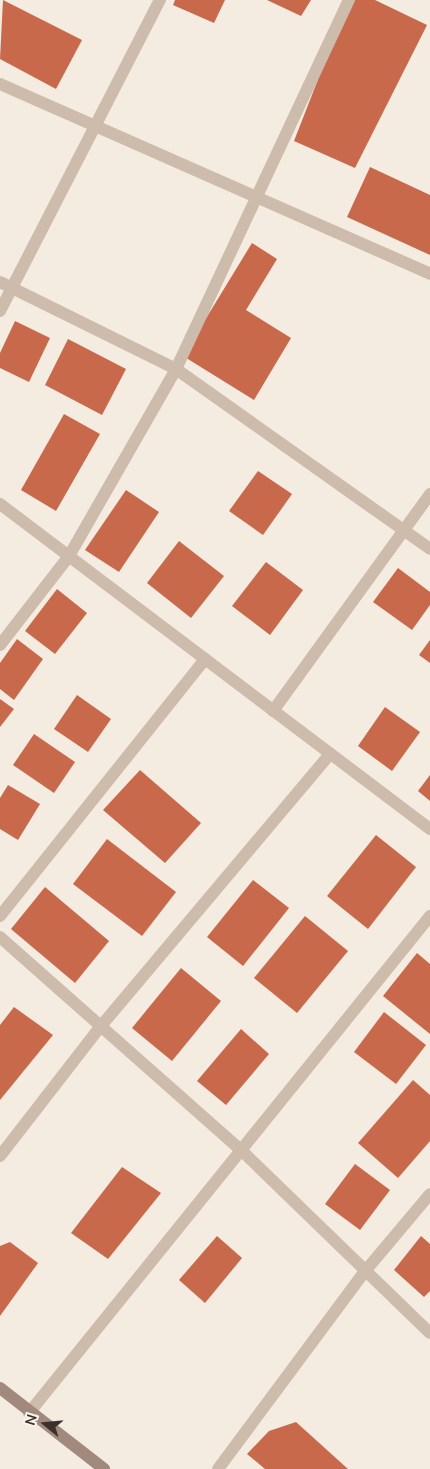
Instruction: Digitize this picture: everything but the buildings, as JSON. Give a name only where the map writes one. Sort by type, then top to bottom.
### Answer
[{"type":"street","points":[[0,311],[160,0]]},
{"type":"street","points":[[0,644],[70,556],[176,369],[258,198],[349,0]]},
{"type":"street","points":[[0,84],[93,127],[430,274]]},
{"type":"street","points":[[0,282],[176,369],[430,549]]},
{"type":"street","points":[[273,710],[401,528],[430,494]]},
{"type":"street","points":[[0,504],[430,829]]},
{"type":"street","points":[[0,916],[205,659]]},
{"type":"street","points":[[0,1156],[102,1026],[330,754]]},
{"type":"street","points":[[29,1413],[240,1149],[430,916]]},
{"type":"street","points":[[0,937],[240,1149],[430,1333]]},
{"type":"street","points":[[218,1469],[366,1270],[430,1194]]},
{"type":"street","points":[[0,1388],[29,1413],[104,1469]]}]
